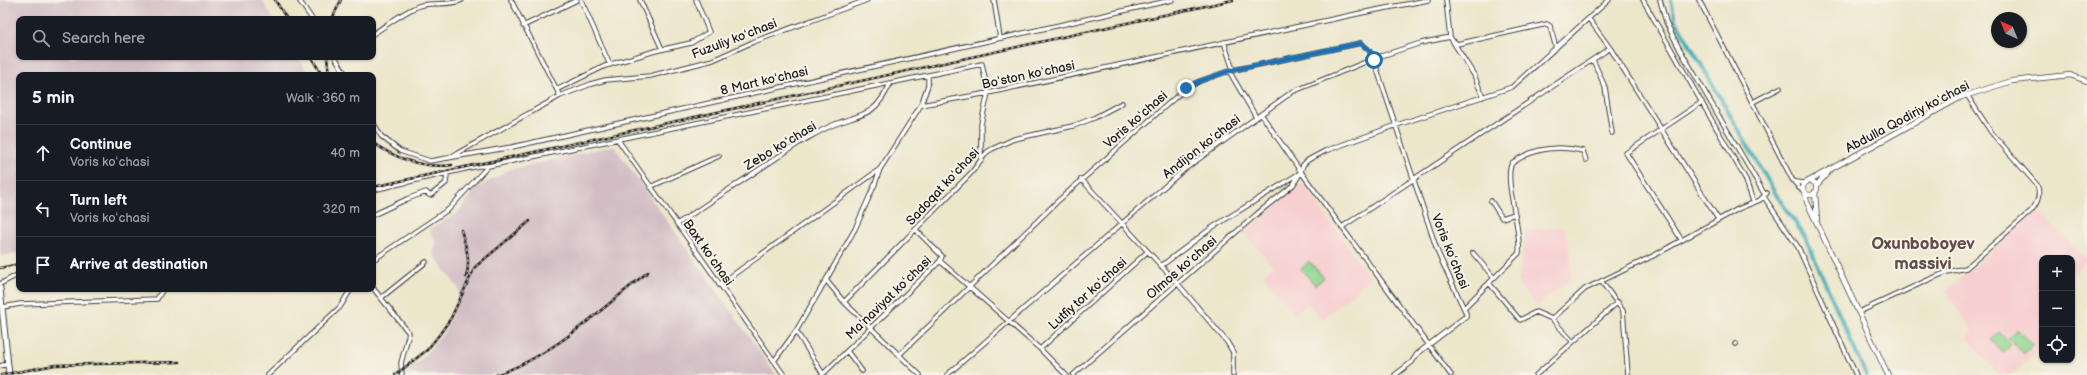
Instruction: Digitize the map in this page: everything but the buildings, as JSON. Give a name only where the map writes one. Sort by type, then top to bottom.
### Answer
[{"type":"main road","points":[[0,288],[9,375]]},
{"type":"street","points":[[300,0],[310,16]]},
{"type":"street","points":[[376,32],[417,6],[437,3],[454,3],[462,0]]},
{"type":"street","points":[[511,0],[523,26],[558,89],[560,96]]},
{"type":"street","points":[[523,26],[576,0]]},
{"type":"street","points":[[581,0],[610,64]]},
{"type":"street","points":[[640,0],[662,49]]},
{"type":"street","name":"Fuzuliy koʻchasi","points":[[558,89],[610,64],[662,49],[691,43],[708,32],[696,0]]},
{"type":"street","name":"Fuzuliy koʻchasi","points":[[446,159],[560,96],[605,80],[650,76],[713,60],[753,42],[867,0]]},
{"type":"street","points":[[994,0],[1000,38]]},
{"type":"street","name":"8 Mart koʻchasi","points":[[376,127],[381,136],[400,151],[430,161],[446,159],[512,147],[1172,0]]},
{"type":"street","name":"Boʻston koʻchasi","points":[[920,105],[988,93],[1428,0]]},
{"type":"street","points":[[1446,0],[1450,37],[1474,75],[1483,97]]},
{"type":"street","name":"Olmos koʻchasi","points":[[1073,375],[1258,213],[1293,185],[1301,172],[1303,164],[1308,160],[1325,151],[1394,126],[1512,87],[1589,19],[1608,0]]},
{"type":"street","points":[[1643,0],[1745,178],[1753,201]]},
{"type":"street","points":[[1660,0],[1666,22],[1679,48],[1765,195],[1798,247],[1856,375]]},
{"type":"street","points":[[1699,0],[1794,182],[1810,195],[1815,192]]},
{"type":"street","points":[[1589,19],[1610,48],[1718,219]]},
{"type":"street","points":[[1450,37],[1458,44],[1549,24],[1556,48]]},
{"type":"street","name":"Andijon koʻchasi","points":[[947,375],[1186,168],[1292,92],[1322,79],[1421,43],[1450,37]]},
{"type":"street","points":[[1224,42],[1231,71],[1256,117]]},
{"type":"street","name":"Voris koʻchasi","points":[[899,355],[1081,179],[1186,88],[1200,81],[1231,71],[1361,43],[1369,50],[1374,60],[1394,126],[1438,253],[1464,308]]},
{"type":"street","points":[[1342,227],[1413,182],[1610,48]]},
{"type":"street","points":[[337,60],[344,72]]},
{"type":"street","points":[[1593,60],[1605,87],[1612,133]]},
{"type":"street","points":[[376,189],[478,166],[488,166],[618,140],[695,122],[890,84],[982,64],[988,93],[980,139],[981,159]]},
{"type":"street","name":"Abdulla Qodiriy koʻchasi","points":[[1807,182],[1967,95],[2012,81],[2070,75],[2087,81]]},
{"type":"street","points":[[774,361],[796,331],[855,229],[880,170],[920,105],[928,84],[928,76]]},
{"type":"street","name":"Zebo koʻchasi","points":[[677,224],[818,132],[869,113],[885,95],[890,84]]},
{"type":"street","points":[[1753,102],[1780,88]]},
{"type":"street","points":[[1859,312],[1924,281],[1947,272],[1966,268],[2031,211],[2036,204],[2039,193],[2037,185],[1992,134],[1967,95]]},
{"type":"street","points":[[1682,239],[1626,153],[1702,102]]},
{"type":"street","name":"Sadoqat koʻchasi","points":[[844,302],[972,172],[981,159],[992,148],[1014,139],[1073,126],[1104,114],[1122,103]]},
{"type":"street","points":[[1261,114],[1301,172],[1451,375]]},
{"type":"street","name":"Baxt koʻchasi","points":[[618,140],[784,375]]},
{"type":"street","points":[[1395,375],[1429,345],[1466,316],[1464,308],[1519,253],[1521,242],[1515,214],[1510,174],[1512,163],[1544,149],[1564,147],[1583,151],[1586,160]]},
{"type":"street","points":[[650,187],[720,156]]},
{"type":"street","points":[[376,258],[449,209],[488,166]]},
{"type":"street","name":"Abdulla Qodiriy koʻchasi","points":[[1816,186],[1831,169]]},
{"type":"street","points":[[719,285],[880,170]]},
{"type":"street","points":[[1162,266],[1213,227],[1301,172]]},
{"type":"street","points":[[376,214],[407,198],[426,192],[428,195],[431,195],[446,183],[447,174]]},
{"type":"street","points":[[1081,179],[1147,252],[1162,266],[1230,345],[1233,352],[1233,375]]},
{"type":"street","points":[[1794,182],[1807,182],[1816,186],[1817,222]]},
{"type":"street","points":[[1807,182],[1804,191],[1807,202],[1888,375]]},
{"type":"street","points":[[1552,319],[1585,290],[1765,195]]},
{"type":"street","points":[[1491,201],[1502,218],[1515,214]]},
{"type":"street","points":[[916,230],[942,256],[940,261]]},
{"type":"street","name":"Lutfiy tor koʻchasi","points":[[1040,349],[1147,252]]},
{"type":"street","points":[[1473,253],[1494,278]]},
{"type":"street","name":"Maʻnaviyat koʻchasi","points":[[822,375],[940,261],[1010,321],[1066,375]]},
{"type":"street","points":[[381,298],[426,262]]},
{"type":"street","points":[[0,284],[16,276]]},
{"type":"street","points":[[826,280],[844,302],[920,375]]},
{"type":"street","points":[[1601,281],[1618,302],[1623,311],[1628,375]]},
{"type":"street","points":[[1489,283],[1520,320],[1536,312],[1552,319],[1573,342]]},
{"type":"street","points":[[3,307],[20,304],[157,299],[161,292]]},
{"type":"street","points":[[268,375],[340,307],[349,292]]},
{"type":"street","points":[[376,292],[408,333],[401,363],[402,375]]},
{"type":"street","points":[[1536,375],[1618,302]]},
{"type":"street","points":[[796,331],[822,375]]},
{"type":"street","points":[[848,351],[862,371]]},
{"type":"street","points":[[0,366],[8,364]]},
{"type":"shaded area","points":[[0,0],[262,0],[271,16],[16,16],[16,60],[300,60],[307,72],[16,72],[16,254],[2,256],[0,252]]},
{"type":"shaded area","points":[[610,146],[615,147],[776,375],[406,375],[403,370],[419,361],[444,333],[457,302],[459,289],[433,254],[436,242],[429,229],[458,213],[475,189],[509,170]]},
{"type":"shaded area","points":[[1302,183],[1371,278],[1322,320],[1308,304],[1295,314],[1263,275],[1273,266],[1243,232]]},
{"type":"shaded area","points":[[2037,210],[2087,260],[2075,274],[2075,255],[2039,255],[2039,349],[2012,375],[1999,375],[1966,338],[1972,331],[1946,291]]},
{"type":"shaded area","points":[[1564,227],[1571,260],[1571,279],[1537,306],[1518,284],[1526,230]]},
{"type":"green space","points":[[1309,261],[1324,278],[1315,285],[1301,269]]},
{"type":"green space","points":[[2017,329],[2033,345],[2024,354],[2008,338]]},
{"type":"green space","points":[[1999,332],[2011,345],[2003,353],[1991,340]]},
{"type":"waterway","points":[[1671,0],[1675,19],[1775,193],[1805,237],[1866,375]]},
{"type":"railway","points":[[275,0],[285,16]]},
{"type":"railway","points":[[333,16],[341,0]]},
{"type":"railway","points":[[376,186],[1233,0]]},
{"type":"railway","points":[[313,60],[320,72]]},
{"type":"railway","points":[[327,60],[329,72]]},
{"type":"railway","points":[[376,145],[391,154],[411,162],[431,166],[452,165]]},
{"type":"railway","points":[[395,375],[427,350],[439,335],[451,318],[475,267],[530,221]]},
{"type":"railway","points":[[461,230],[468,259],[466,277]]},
{"type":"railway","points":[[0,268],[16,265]]},
{"type":"railway","points":[[496,375],[518,366],[558,344],[648,272]]},
{"type":"railway","points":[[1,375],[55,365],[179,362]]},
{"type":"district","name":"Oxunboboyev massivi","points":[[1923,253]]},
{"type":"route","points":[[1186,88],[1200,81],[1229,71],[1361,43],[1369,50],[1374,60]]}]
